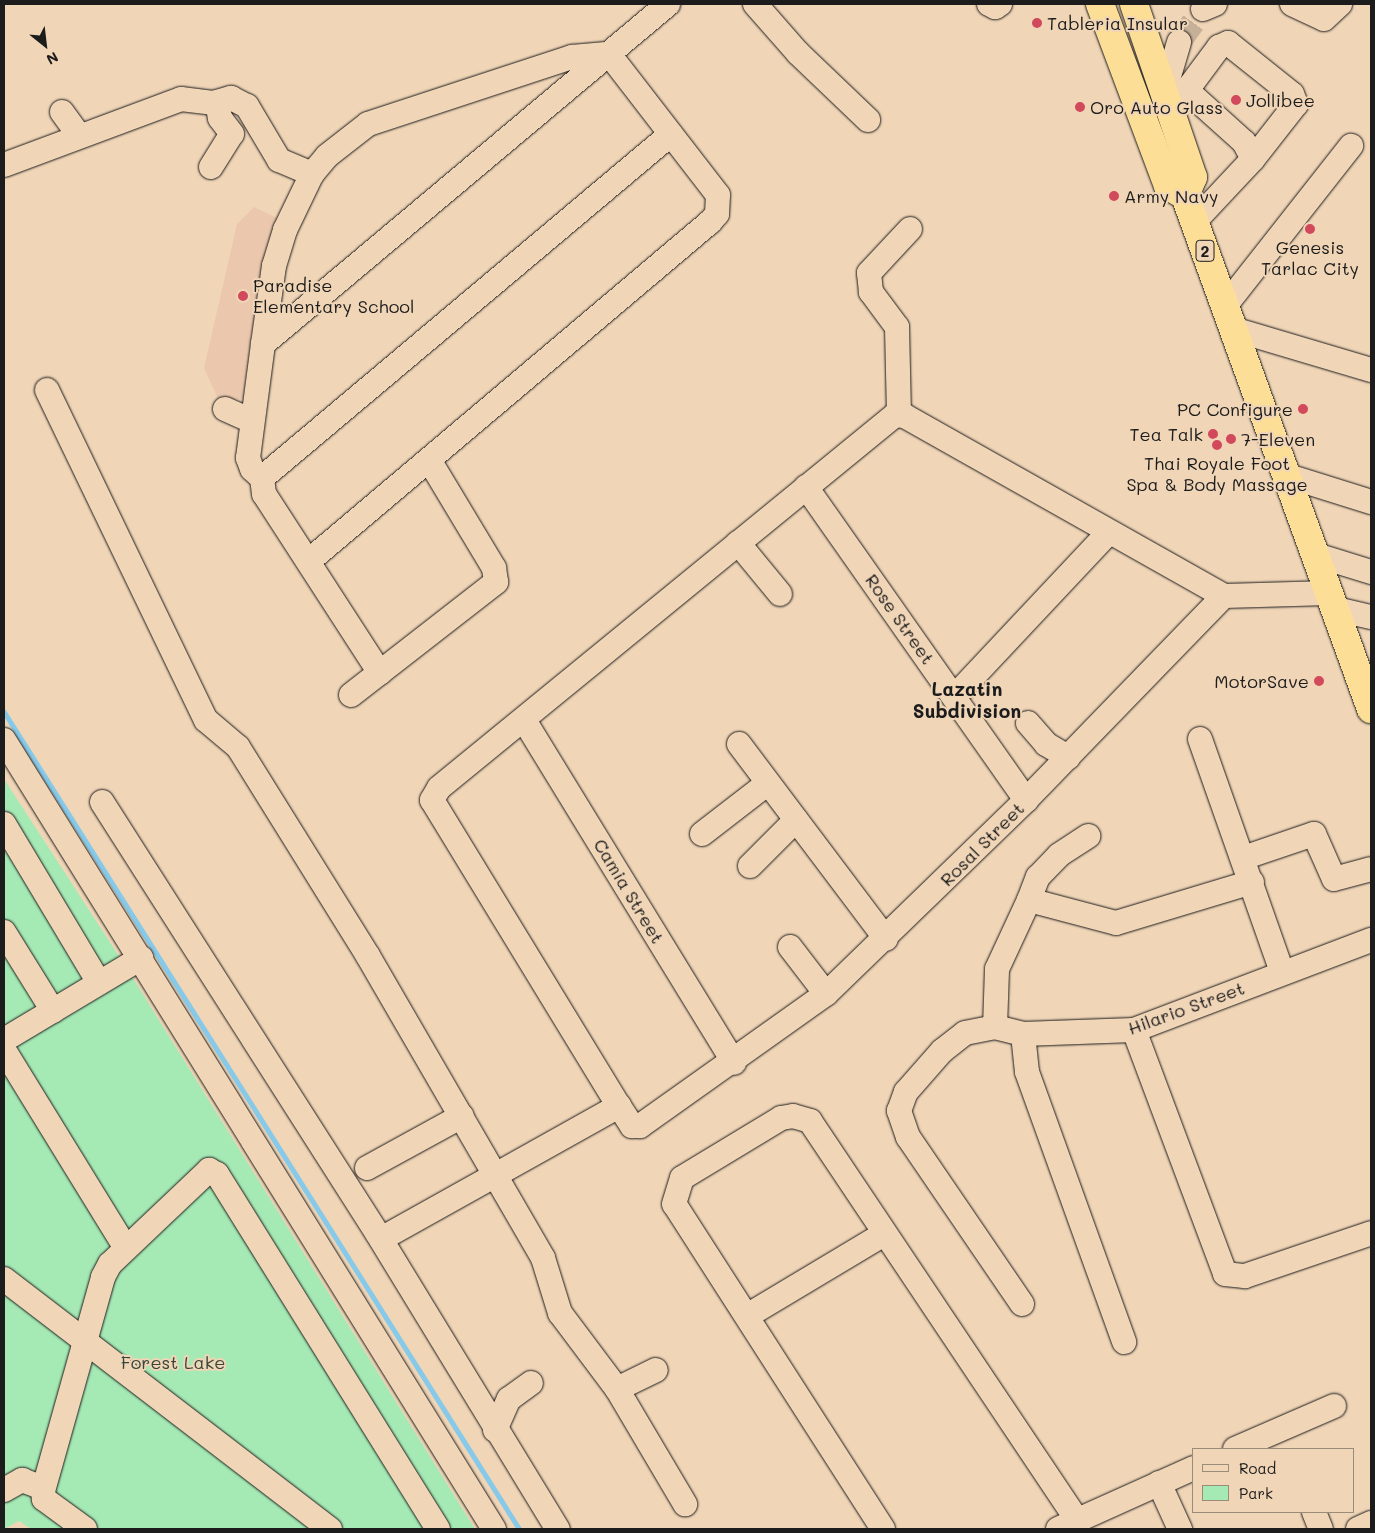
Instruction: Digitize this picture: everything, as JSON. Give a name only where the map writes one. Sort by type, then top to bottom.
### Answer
[{"type":"highway","name":"2","points":[[1100,4],[1168,186],[1184,196],[1194,222],[1288,476],[1371,709]]},
{"type":"highway","points":[[1134,5],[1173,97],[1193,177],[1184,196]]},
{"type":"street","points":[[755,4],[798,53],[868,120]]},
{"type":"street","points":[[989,4],[1000,4]]},
{"type":"street","points":[[1292,4],[1324,19],[1340,4]]},
{"type":"street","points":[[263,344],[609,54],[663,5]]},
{"type":"street","points":[[1173,97],[1179,42]]},
{"type":"street","points":[[1173,97],[1219,47],[1228,44],[1292,94],[1296,104],[1253,159],[1194,222]]},
{"type":"street","points":[[310,560],[717,214],[714,186],[609,54]]},
{"type":"street","points":[[380,673],[310,560],[264,494],[262,478],[250,464],[250,420],[274,266],[312,174],[347,138],[368,124],[572,57],[609,54]]},
{"type":"street","points":[[1173,97],[1194,97],[1244,142],[1253,159]]},
{"type":"street","points":[[4,165],[79,135],[181,99],[217,102],[241,100],[279,160],[312,174]]},
{"type":"street","points":[[211,167],[232,134],[220,118],[217,102]]},
{"type":"street","points":[[62,112],[79,135]]},
{"type":"street","points":[[262,478],[671,134]]},
{"type":"street","points":[[1351,146],[1229,317],[1371,370]]},
{"type":"street","points":[[899,415],[897,327],[871,292],[869,273],[910,230]]},
{"type":"street","points":[[47,390],[206,720],[238,747],[496,1175],[543,1258],[560,1312],[617,1389],[685,1504]]},
{"type":"street","points":[[225,409],[250,420]]},
{"type":"street","points":[[381,1239],[619,1106],[432,800],[439,788],[806,487],[899,415]]},
{"type":"street","points":[[899,415],[1224,596],[1333,601],[1371,618]]},
{"type":"street","points":[[351,695],[496,582],[494,568],[429,460]]},
{"type":"street","points":[[1288,476],[1371,502]]},
{"type":"street","name":"Rose Street","points":[[806,487],[955,696],[1026,800]]},
{"type":"street","points":[[955,696],[1108,533]]},
{"type":"street","points":[[738,543],[780,594]]},
{"type":"street","points":[[1316,555],[1371,572]]},
{"type":"street","name":"Rosal Street","points":[[619,1106],[632,1126],[642,1124],[734,1063],[826,994],[886,939],[1026,800],[1224,596]]},
{"type":"street","name":"Camia Street","points":[[524,720],[734,1063]]},
{"type":"street","points":[[1028,723],[1046,744],[1068,757]]},
{"type":"street","points":[[1200,739],[1252,882],[1282,972]]},
{"type":"street","points":[[4,740],[494,1529]]},
{"type":"street","points":[[739,744],[886,939]]},
{"type":"street","points":[[702,834],[768,783]]},
{"type":"street","points":[[102,802],[381,1239],[495,1430],[558,1529]]},
{"type":"street","points":[[750,866],[796,820]]},
{"type":"street","points":[[4,824],[99,983]]},
{"type":"street","points":[[1243,858],[1314,834],[1334,879],[1371,869]]},
{"type":"street","points":[[1022,1304],[908,1137],[899,1111],[918,1075],[942,1050],[973,1030],[995,1027],[997,969],[1043,871],[1088,836]]},
{"type":"street","points":[[1029,900],[1116,923],[1252,882]]},
{"type":"street","points":[[4,932],[53,1011]]},
{"type":"street","name":"Hilario Street","points":[[995,1027],[1023,1034],[1134,1030],[1282,972],[1371,940]]},
{"type":"street","points":[[790,946],[826,994]]},
{"type":"street","points":[[126,1248],[4,1041],[141,958]]},
{"type":"street","points":[[1134,1030],[1226,1274],[1244,1276],[1371,1233]]},
{"type":"street","points":[[1023,1034],[1027,1072],[1124,1342]]},
{"type":"street","points":[[368,1168],[462,1116]]},
{"type":"street","points":[[883,1529],[674,1204],[682,1178],[722,1151],[781,1118],[793,1116],[810,1121],[884,1234],[1067,1525],[1192,1469]]},
{"type":"street","points":[[85,1529],[44,1499],[43,1488],[106,1270],[200,1174],[217,1174],[438,1529]]},
{"type":"street","points":[[746,1316],[884,1234]]},
{"type":"street","points":[[4,1279],[86,1344],[330,1529]]},
{"type":"street","points":[[617,1389],[656,1370]]},
{"type":"street","points":[[495,1430],[509,1399],[531,1383]]},
{"type":"street","points":[[1240,1448],[1283,1440],[1334,1406]]},
{"type":"street","points":[[4,1490],[22,1480],[43,1488]]},
{"type":"street","points":[[1159,1483],[1180,1529]]},
{"type":"street","points":[[1314,1513],[1321,1529]]},
{"type":"street","points":[[1358,1529],[1371,1524]]},
{"type":"shaded area","name":"Paradise Elementary School","points":[[254,207],[279,219],[247,399],[218,399],[204,368],[237,224]]},
{"type":"green space","name":"Forest Lake","points":[[4,779],[126,967],[475,1529],[31,1529],[19,1521],[4,1529]]},
{"type":"waterway","points":[[4,712],[519,1529]]},
{"type":"tunnel","points":[[1179,42],[1203,9]]},
{"type":"place","name":"Tableria Insular","points":[[1037,23]]},
{"type":"place","name":"Jollibee","points":[[1236,100]]},
{"type":"place","name":"Oro Auto Glass","points":[[1080,107]]},
{"type":"place","name":"Army Navy","points":[[1114,196]]},
{"type":"place","name":"Genesis Tarlac City","points":[[1310,229]]},
{"type":"place","name":"Paradise Elementary School","points":[[243,296]]},
{"type":"place","name":"PC Configure","points":[[1303,409]]},
{"type":"place","name":"Tea Talk","points":[[1213,434]]},
{"type":"place","name":"7-Eleven","points":[[1231,439]]},
{"type":"place","name":"Thai Royale Foot Spa & Body Massage","points":[[1217,445]]},
{"type":"place","name":"MotorSave","points":[[1319,681]]},
{"type":"district","name":"Lazatin Subdivision","points":[[967,700]]}]
